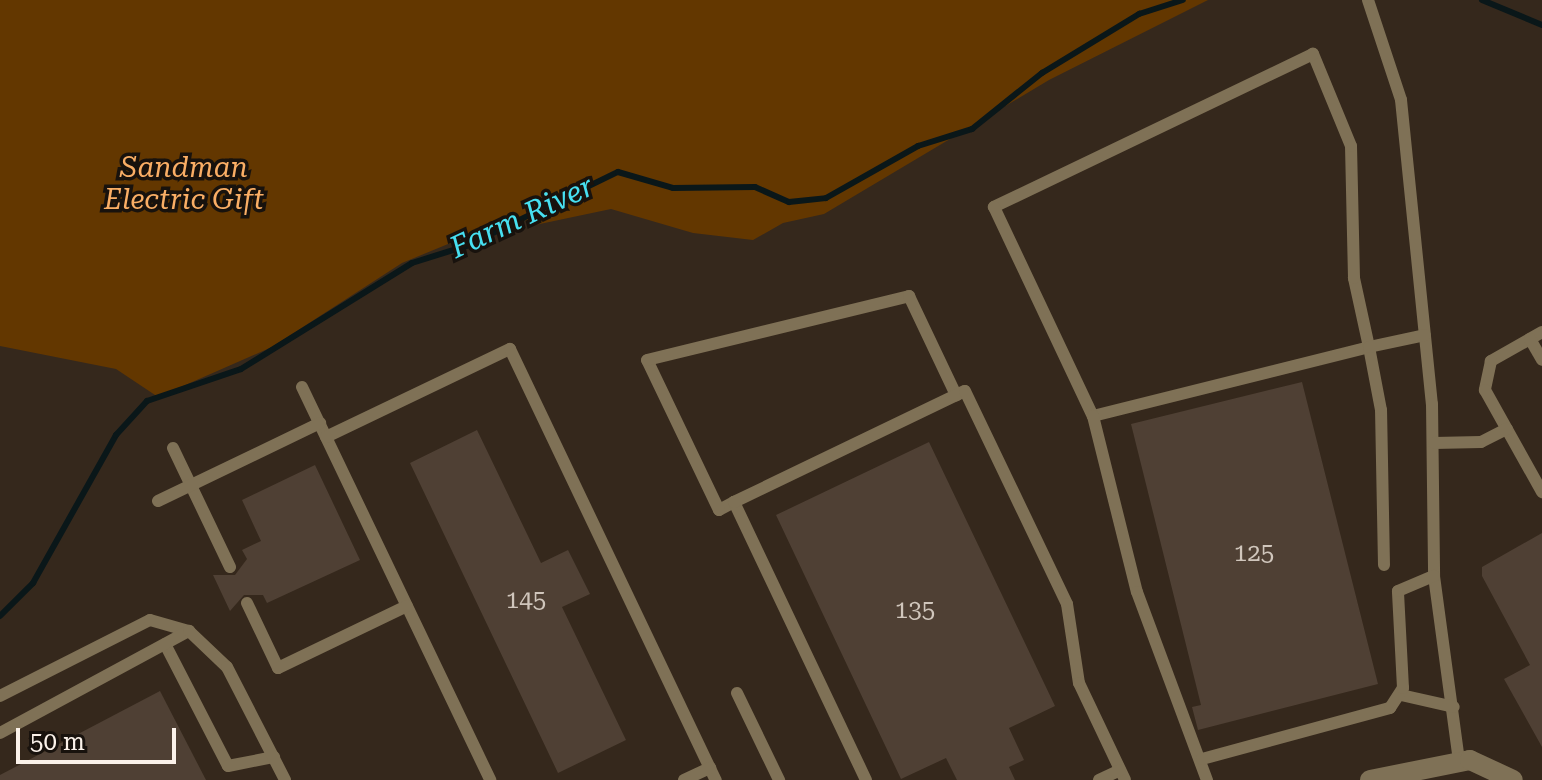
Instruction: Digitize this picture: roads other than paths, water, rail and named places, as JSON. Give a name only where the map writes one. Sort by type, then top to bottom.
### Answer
[{"type":"street","points":[[1370,780],[1459,760],[1491,765],[1513,780]]},
{"type":"lane","points":[[1368,0],[1399,85],[1434,443],[1434,576],[1459,760]]},
{"type":"lane","points":[[1207,780],[1202,759],[1137,592],[1093,416],[994,207],[1313,54],[1351,146],[1354,278],[1381,410],[1384,565]]},
{"type":"lane","points":[[956,395],[909,296],[647,360],[719,510],[965,391],[1067,604],[1079,683],[1122,775],[1099,780]]},
{"type":"lane","points":[[1093,416],[1425,335]]},
{"type":"lane","points":[[1542,360],[1536,336],[1491,361],[1485,390],[1542,492]]},
{"type":"lane","points":[[326,437],[510,349],[713,774],[684,780]]},
{"type":"lane","points":[[302,387],[490,780]]},
{"type":"lane","points":[[158,501],[320,423]]},
{"type":"lane","points":[[1434,443],[1481,442],[1507,429]]},
{"type":"lane","points":[[173,448],[230,567]]},
{"type":"lane","points":[[734,502],[866,780]]},
{"type":"lane","points":[[1401,695],[1396,599],[1410,581],[1434,576]]},
{"type":"lane","points":[[247,603],[278,668],[407,606]]},
{"type":"lane","points":[[0,696],[150,620],[189,631],[227,667],[285,780]]},
{"type":"lane","points":[[0,733],[189,631]]},
{"type":"lane","points":[[165,644],[228,766],[274,757]]},
{"type":"lane","points":[[737,693],[779,780]]},
{"type":"lane","points":[[1202,759],[1370,716],[1401,695],[1454,707]]},
{"type":"waterway","name":"Farm River","points":[[0,616],[33,583],[116,435],[147,401],[241,369],[412,263],[466,246],[618,172],[673,188],[755,187],[789,202],[826,198],[918,146],[972,129],[1042,73],[1139,14],[1183,0]]},
{"type":"waterway","name":"Farm River","points":[[1482,0],[1542,25]]},
{"type":"park label","name":"Sandman Electric Gift","points":[[184,184]]}]
